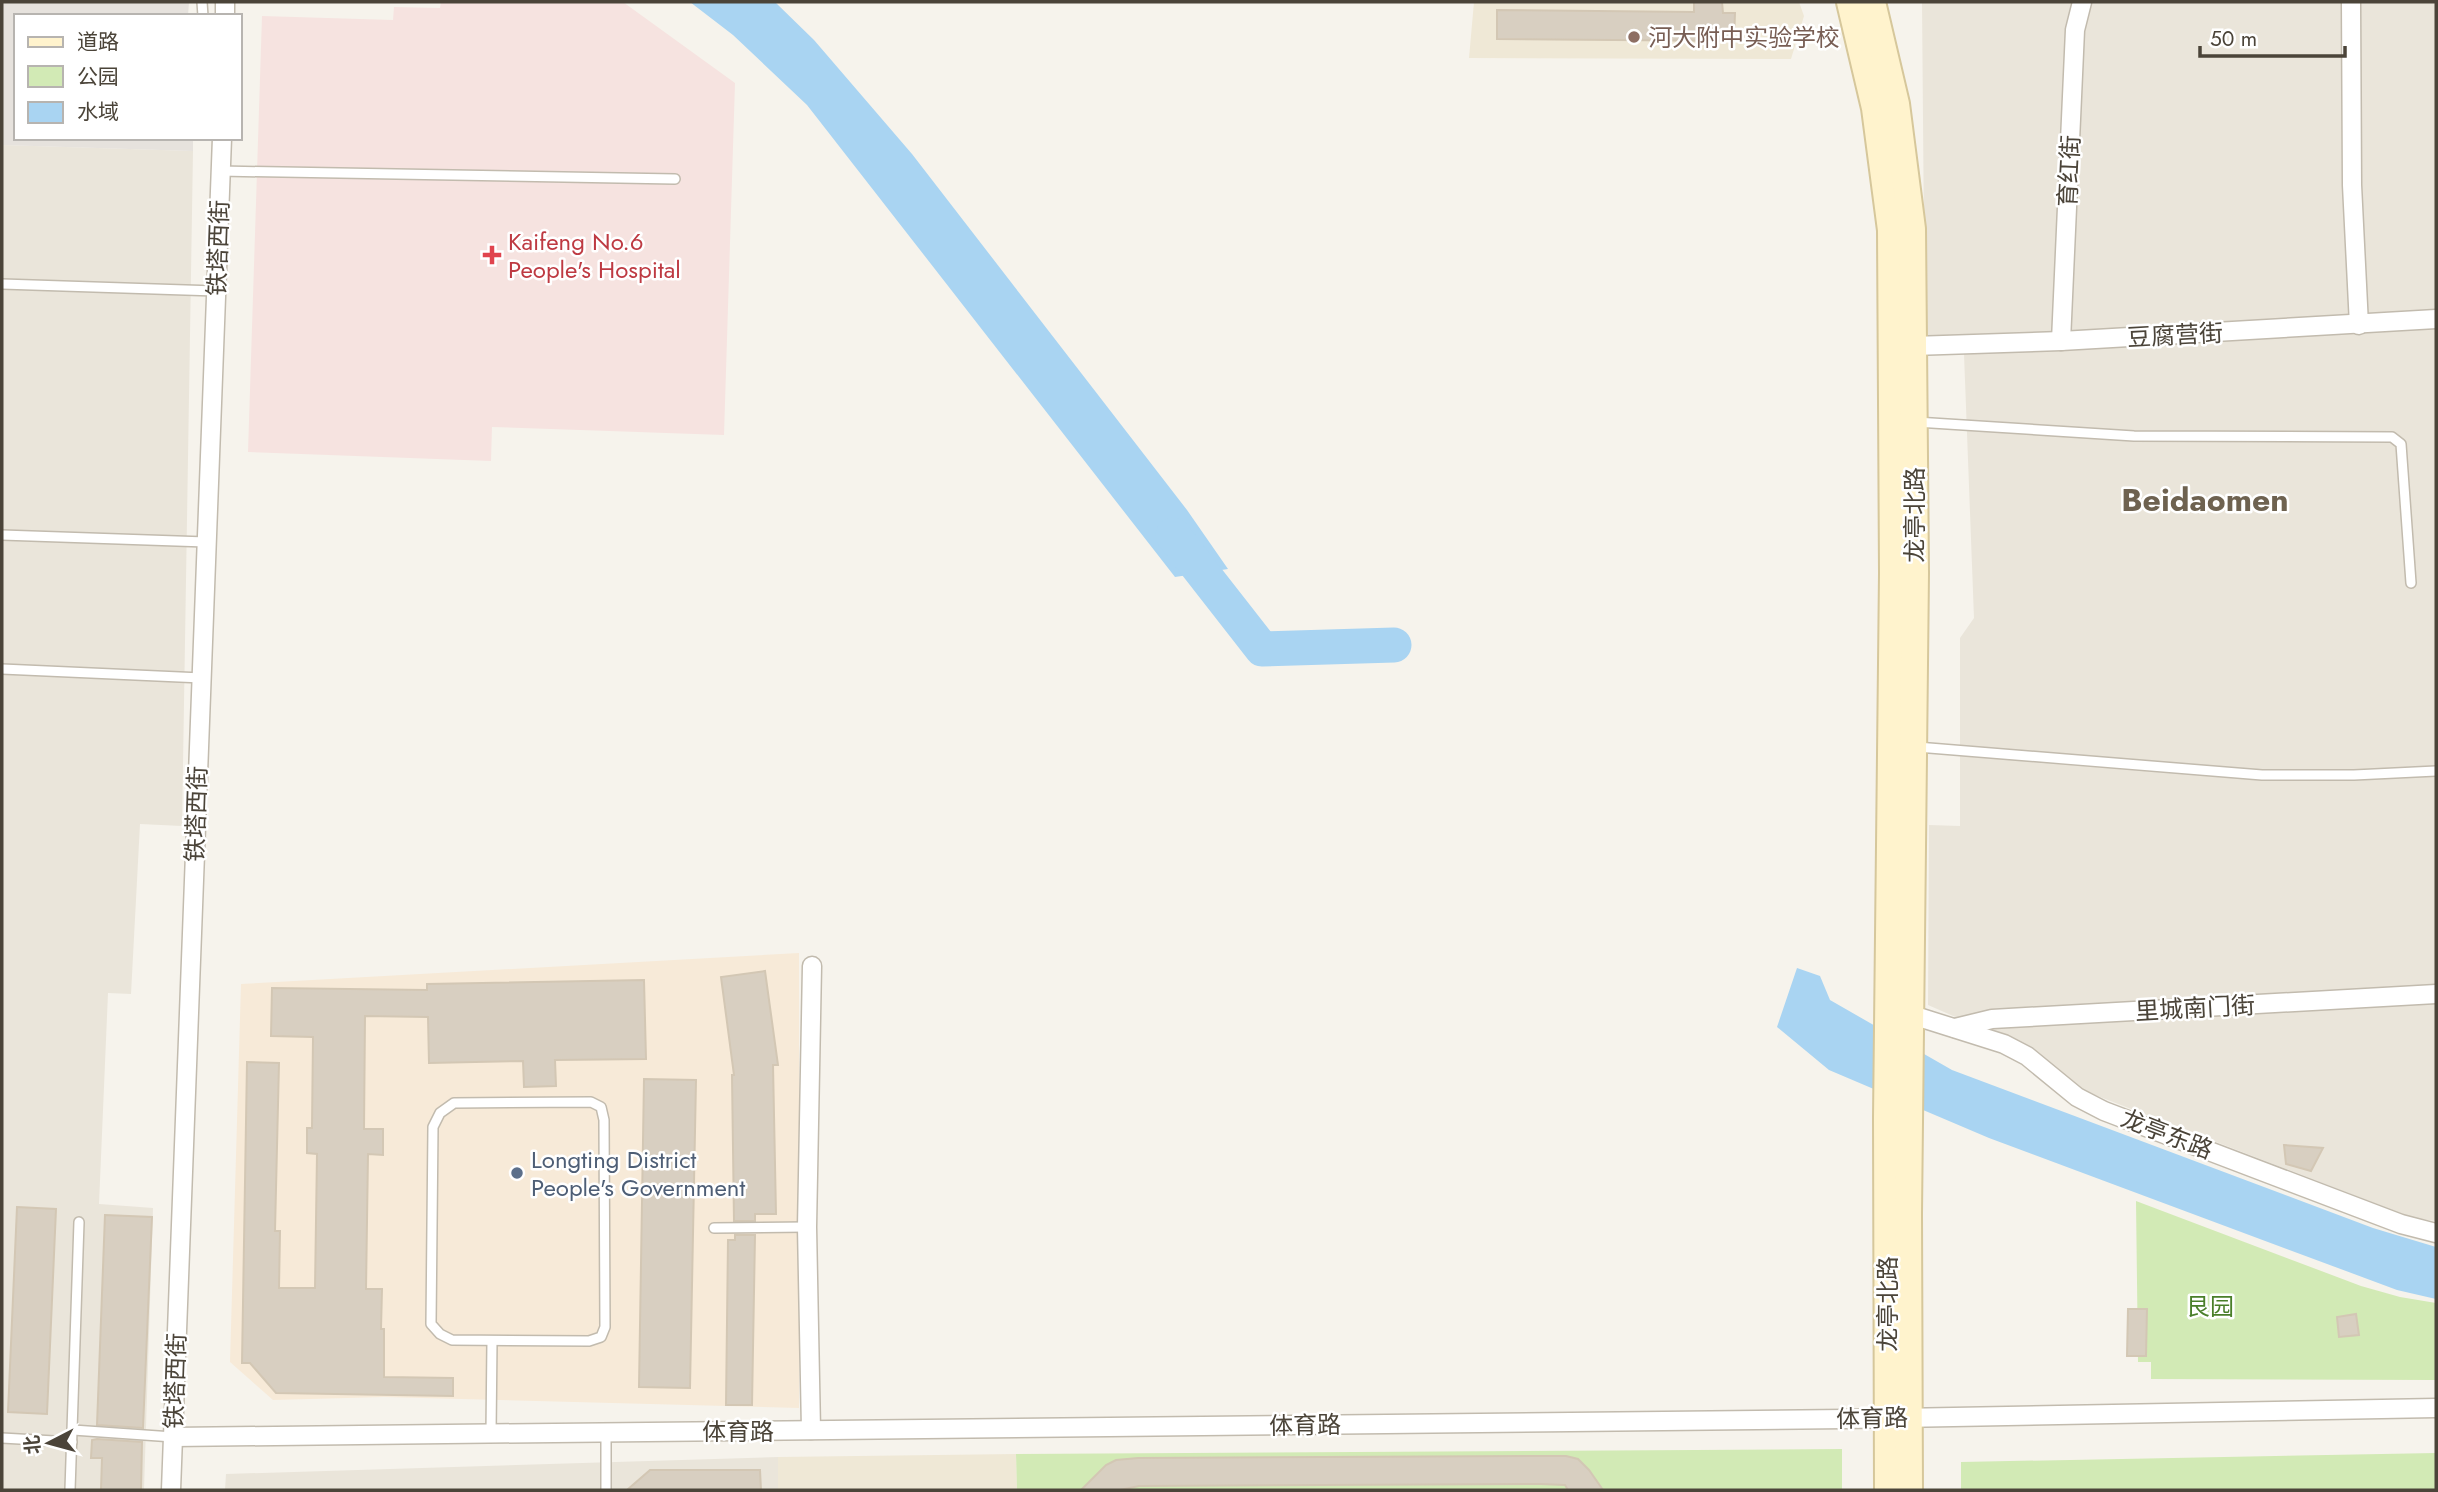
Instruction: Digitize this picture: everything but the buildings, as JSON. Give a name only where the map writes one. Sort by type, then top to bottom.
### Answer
[{"type":"main road","name":"龙亭北路","points":[[1850,2],[1875,108],[1891,230],[1893,573],[1902,1024]]},
{"type":"main road","name":"龙亭北路","points":[[1872,2],[1896,104],[1912,229],[1912,747],[1898,1120],[1898,1418],[1888,1490]]},
{"type":"main road","name":"龙亭北路","points":[[1898,1418],[1909,1490]]},
{"type":"street","name":"育红街","points":[[2061,341],[2075,30],[2082,2]]},
{"type":"street","points":[[2351,2],[2352,184],[2359,325]]},
{"type":"street","name":"铁塔西街","points":[[172,1490],[222,140]]},
{"type":"street","name":"豆腐营街","points":[[1913,346],[2061,341],[2436,319]]},
{"type":"street","points":[[811,1430],[807,1227],[812,966]]},
{"type":"street","name":"里城南门街","points":[[1955,1028],[1992,1019],[2436,995]]},
{"type":"street","name":"龙亭东路","points":[[1902,1024],[1955,1028],[2004,1044],[2027,1056],[2077,1097],[2104,1111],[2401,1224],[2436,1233]]},
{"type":"street","name":"体育路","points":[[173,1437],[1898,1418],[2436,1408]]},
{"type":"lane","points":[[220,170],[675,179]]},
{"type":"lane","points":[[2,285],[216,292]]},
{"type":"lane","points":[[1914,422],[2134,436],[2392,437],[2401,444],[2412,583]]},
{"type":"lane","points":[[2,535],[206,542]]},
{"type":"lane","points":[[2,669],[202,678]]},
{"type":"lane","points":[[1912,747],[2262,775],[2354,775],[2436,771]]},
{"type":"lane","points":[[591,1102],[601,1107],[604,1120],[605,1327],[601,1337],[589,1341],[492,1341],[452,1340],[440,1334],[431,1324],[433,1127],[440,1113],[454,1103],[591,1102]]},
{"type":"lane","points":[[71,1490],[79,1222]]},
{"type":"lane","points":[[715,1228],[807,1227]]},
{"type":"lane","points":[[491,1433],[492,1341]]},
{"type":"lane","points":[[73,1430],[173,1437]]},
{"type":"lane","points":[[606,1432],[606,1490]]},
{"type":"lane","points":[[2,1438],[72,1442]]},
{"type":"shaded area","points":[[2,2],[189,2],[188,14],[14,14],[14,140],[193,140],[193,151],[2,145]]},
{"type":"shaded area","name":"Kaifeng No.6 People's Hospital","points":[[441,2],[623,2],[735,83],[724,435],[492,427],[491,461],[248,452],[262,16],[393,20],[394,7],[440,8]]},
{"type":"shaded area","name":"河大附中实验学校","points":[[1474,2],[1799,2],[1804,16],[1791,59],[1469,58]]},
{"type":"shaded area","points":[[1922,2],[2436,2],[2436,1221],[2413,1218],[2077,1088],[2022,1046],[1928,1005],[1929,825],[1960,826],[1960,638],[1974,618],[1964,354],[1925,353]]},
{"type":"shaded area","points":[[2,145],[193,151],[182,826],[140,824],[131,994],[108,993],[99,1204],[153,1208],[144,1490],[2,1490]]},
{"type":"shaded area","name":"Longting District People's Government","points":[[799,953],[799,1408],[384,1397],[273,1400],[230,1362],[241,984]]},
{"type":"shaded area","points":[[1016,1454],[1017,1490],[778,1490],[778,1457]]},
{"type":"shaded area","points":[[778,1457],[778,1490],[225,1490],[226,1474]]},
{"type":"green space","name":"艮园","points":[[2136,1201],[2361,1286],[2400,1297],[2436,1303],[2436,1380],[2151,1379],[2151,1362],[2138,1362]]},
{"type":"green space","points":[[1842,1449],[1842,1490],[1017,1490],[1016,1454]]},
{"type":"green space","points":[[2436,1453],[2436,1490],[1961,1490],[1961,1462]]},
{"type":"water","points":[[690,2],[775,2],[814,40],[912,154],[1187,510],[1228,569],[1175,577],[807,105],[733,35]]},
{"type":"water","points":[[1797,968],[1820,976],[1830,1000],[1952,1070],[2373,1228],[2436,1247],[2436,1299],[2397,1290],[1989,1138],[1829,1070],[1777,1027]]},
{"type":"waterway","points":[[1173,535],[1262,649],[1394,645]]},
{"type":"place","name":"河大附中实验学校","points":[[1634,37]]},
{"type":"place","name":"Kaifeng No.6 People's Hospital","points":[[492,255]]},
{"type":"place","name":"Longting District People's Government","points":[[517,1173]]},
{"type":"district","name":"Beidaomen","points":[[2205,500]]}]
